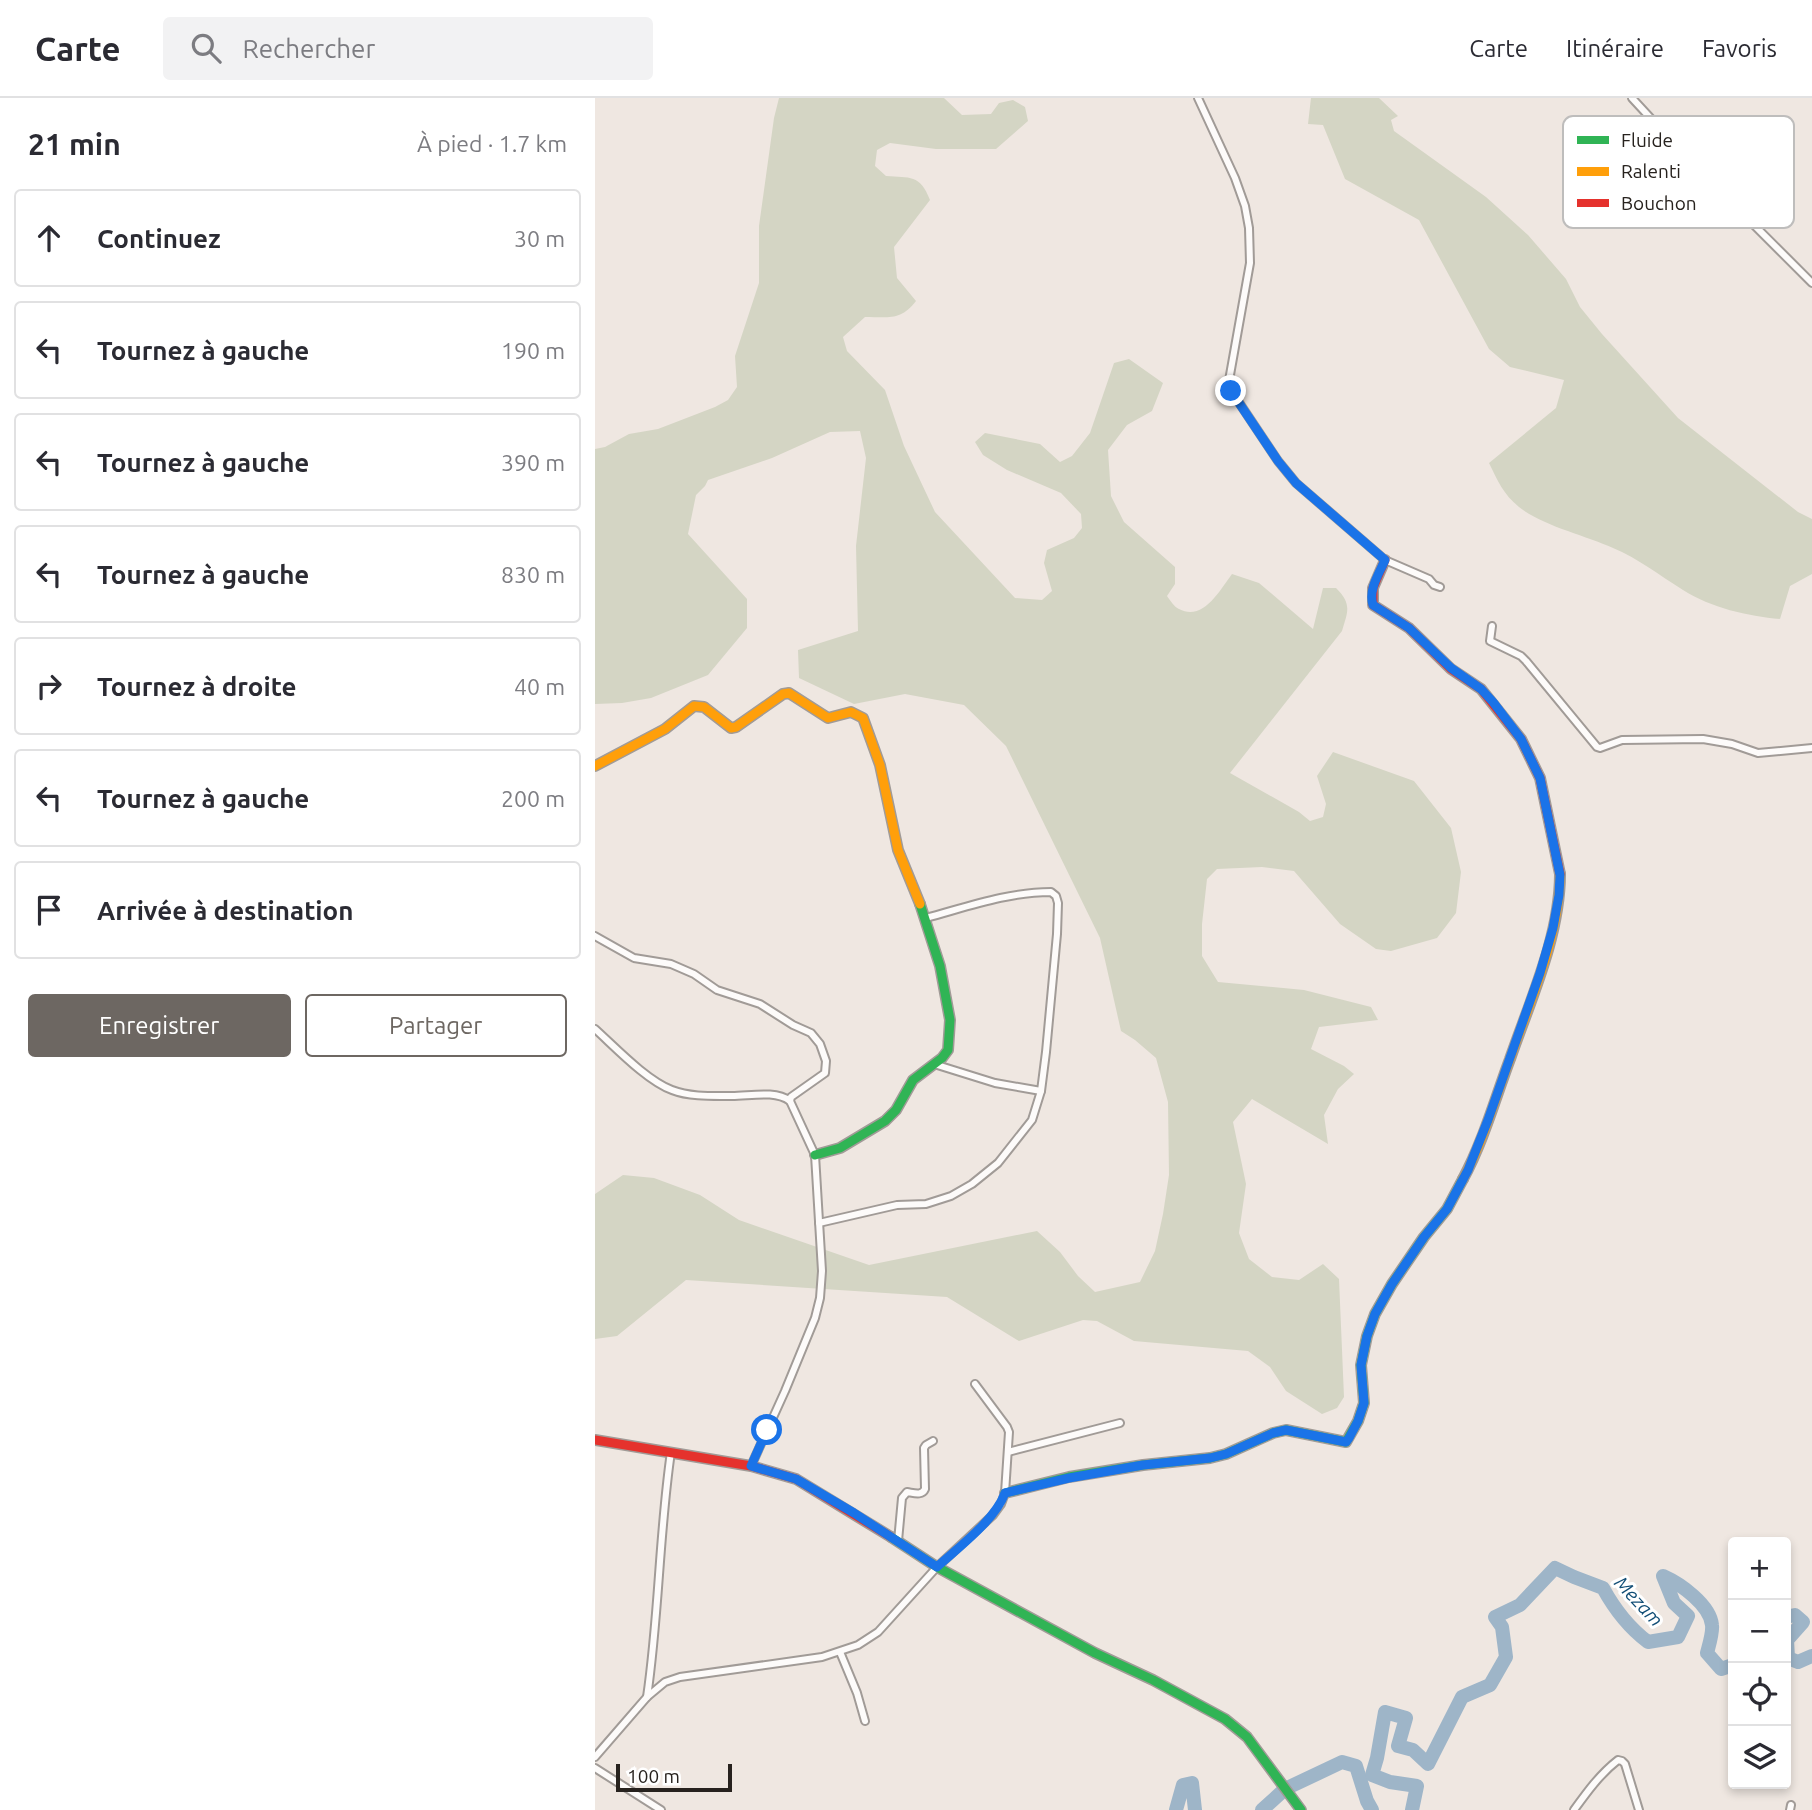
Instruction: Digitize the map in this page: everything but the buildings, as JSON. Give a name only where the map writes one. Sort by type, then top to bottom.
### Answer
[{"type":"street","points":[[1198,98],[1235,178],[1249,228],[1249,263],[1228,386],[1278,461],[1296,483],[1385,560],[1429,579],[1440,587]]},
{"type":"street","points":[[1632,98],[1649,116]]},
{"type":"street","points":[[1757,228],[1812,283]]},
{"type":"street","points":[[1005,1493],[1131,1467],[1210,1458],[1286,1430],[1346,1442],[1364,1403],[1361,1365],[1375,1314],[1399,1274],[1447,1209],[1468,1170],[1540,973],[1553,928],[1560,875],[1540,778],[1521,739],[1481,689],[1451,668],[1409,628],[1373,605],[1372,590],[1385,560]]},
{"type":"street","points":[[1492,626],[1490,641],[1521,656],[1597,747],[1622,740],[1703,738],[1758,753],[1812,748]]},
{"type":"street","points":[[595,766],[664,729],[694,706],[711,712],[731,729],[783,694],[789,693],[828,718],[845,713],[857,714],[863,718],[880,765],[898,850],[926,918],[940,966],[950,1020],[950,1039],[948,1050],[942,1058],[913,1080],[896,1110],[884,1121],[840,1148],[815,1155]]},
{"type":"street","points":[[819,1223],[897,1205],[926,1204],[951,1196],[972,1184],[998,1163],[1033,1120],[1047,1052],[1057,934],[1056,896],[1051,892],[1042,892],[1000,898],[926,918]]},
{"type":"street","points":[[595,936],[634,958],[671,964],[694,974],[717,989],[760,1004],[811,1033],[820,1044],[826,1060],[825,1073],[791,1097],[790,1101]]},
{"type":"street","points":[[595,1029],[652,1078],[669,1089],[708,1096],[784,1096],[790,1101],[815,1155],[822,1271],[820,1298],[815,1318],[751,1466]]},
{"type":"street","points":[[934,1064],[996,1083],[1041,1091]]},
{"type":"street","points":[[595,1757],[647,1697],[665,1682],[680,1677],[822,1657],[858,1646],[878,1632],[937,1567],[993,1515],[1001,1504],[1005,1493],[1007,1427],[975,1384]]},
{"type":"street","points":[[1008,1452],[1120,1423]]},
{"type":"street","points":[[595,1440],[751,1466],[796,1479],[937,1567],[1095,1653],[1153,1680],[1225,1719],[1247,1737],[1299,1807]]},
{"type":"street","points":[[898,1541],[902,1498],[907,1492],[924,1492],[924,1448],[933,1441]]},
{"type":"street","points":[[647,1697],[657,1623],[662,1528],[671,1452]]},
{"type":"street","points":[[840,1652],[865,1721]]},
{"type":"street","points":[[1574,1810],[1594,1782],[1618,1760],[1625,1764],[1639,1810]]},
{"type":"street","points":[[595,1768],[661,1810]]},
{"type":"green space","points":[[779,98],[944,98],[962,115],[991,114],[999,103],[1013,100],[1025,107],[1028,121],[996,149],[936,149],[890,143],[877,150],[875,166],[886,176],[918,182],[930,200],[894,247],[897,278],[916,301],[899,315],[865,317],[843,337],[847,351],[885,390],[904,446],[935,512],[1015,598],[1042,600],[1052,591],[1044,563],[1047,550],[1074,538],[1082,528],[1081,514],[1061,493],[1007,470],[983,455],[975,442],[985,433],[1040,444],[1060,462],[1072,456],[1090,433],[1114,363],[1129,359],[1163,383],[1152,411],[1127,425],[1108,450],[1111,496],[1124,522],[1175,567],[1175,584],[1167,596],[1174,605],[1188,612],[1203,608],[1216,596],[1232,574],[1259,583],[1313,629],[1323,588],[1336,588],[1347,603],[1342,631],[1230,773],[1310,821],[1323,817],[1326,804],[1317,776],[1333,752],[1414,781],[1451,828],[1461,872],[1456,913],[1437,938],[1391,951],[1376,949],[1340,924],[1294,871],[1262,867],[1217,869],[1207,879],[1202,956],[1218,982],[1304,990],[1371,1007],[1378,1020],[1319,1027],[1311,1049],[1354,1074],[1338,1089],[1324,1115],[1328,1144],[1252,1099],[1233,1122],[1246,1184],[1239,1233],[1249,1259],[1272,1277],[1299,1280],[1323,1264],[1339,1279],[1344,1397],[1337,1408],[1322,1414],[1286,1391],[1270,1367],[1248,1351],[1134,1341],[1097,1321],[1083,1320],[1019,1341],[947,1297],[686,1280],[617,1336],[595,1339],[595,1194],[623,1175],[654,1178],[700,1195],[739,1220],[869,1265],[1037,1231],[1060,1252],[1078,1276],[1095,1292],[1140,1282],[1155,1251],[1169,1175],[1168,1102],[1156,1058],[1121,1031],[1100,938],[1006,746],[964,705],[905,694],[854,704],[799,678],[798,650],[858,631],[856,546],[866,458],[860,431],[830,432],[772,458],[708,480],[696,495],[688,534],[747,599],[747,628],[708,675],[651,698],[595,704],[595,449],[605,447],[629,434],[658,429],[715,407],[728,400],[737,387],[735,356],[759,283],[759,226]]},
{"type":"green space","points":[[1311,98],[1379,98],[1398,116],[1391,120],[1394,131],[1486,197],[1528,235],[1566,279],[1580,307],[1602,334],[1678,418],[1798,512],[1812,519],[1812,574],[1790,586],[1780,619],[1755,616],[1705,602],[1622,552],[1540,520],[1509,497],[1489,463],[1556,408],[1564,380],[1510,367],[1489,349],[1419,220],[1345,179],[1323,125],[1308,124]]},
{"type":"waterway","name":"Mezam","points":[[1412,1810],[1417,1786],[1390,1782],[1372,1775],[1385,1712],[1406,1718],[1398,1746],[1413,1750],[1428,1764],[1462,1697],[1490,1685],[1506,1657],[1502,1627],[1495,1617],[1520,1605],[1555,1568],[1603,1588],[1623,1618],[1648,1642],[1678,1637],[1688,1616],[1674,1603],[1663,1576],[1686,1590],[1706,1610],[1712,1625],[1707,1653],[1721,1669],[1728,1667]]},
{"type":"waterway","name":"Mezam","points":[[1791,1616],[1795,1615],[1803,1622],[1791,1636]]},
{"type":"waterway","name":"Mezam","points":[[1791,1659],[1798,1662],[1812,1656]]},
{"type":"waterway","name":"Mezam","points":[[1262,1810],[1285,1789],[1342,1762],[1356,1766],[1372,1810]]},
{"type":"waterway","name":"Mezam","points":[[1176,1810],[1183,1785],[1192,1783],[1195,1810]]},
{"type":"traffic: fast","points":[[815,1155],[840,1148],[885,1121],[896,1110],[913,1080],[942,1058],[948,1050],[950,1020],[940,966],[920,904]]},
{"type":"traffic: fast","points":[[1005,1493],[1069,1477],[1210,1458],[1286,1430],[1346,1442],[1364,1403],[1361,1365],[1375,1314],[1424,1237],[1447,1209],[1463,1179]]},
{"type":"traffic: fast","points":[[891,1537],[937,1567],[1095,1653],[1153,1680],[1225,1719],[1247,1737],[1301,1810]]},
{"type":"traffic: slow","points":[[595,766],[665,729],[694,706],[704,707],[731,728],[783,694],[789,693],[828,718],[851,712],[863,718],[880,765],[898,850],[920,904]]},
{"type":"traffic: slow","points":[[1463,1179],[1483,1135],[1543,968],[1555,921],[1560,874]]},
{"type":"traffic: jam","points":[[1385,560],[1373,588],[1373,605],[1409,628],[1451,669],[1481,689],[1521,739],[1540,778],[1560,874]]},
{"type":"traffic: jam","points":[[595,1440],[751,1466],[796,1479],[891,1537]]},
{"type":"route","points":[[767,1430],[751,1466],[796,1479],[937,1567],[993,1515],[1005,1493],[1143,1465],[1210,1458],[1286,1430],[1346,1442],[1358,1421],[1364,1403],[1361,1365],[1375,1314],[1424,1237],[1447,1209],[1468,1170],[1540,973],[1553,928],[1560,875],[1540,778],[1521,739],[1481,689],[1451,668],[1409,628],[1373,605],[1372,590],[1385,560],[1296,483],[1231,391]]}]
